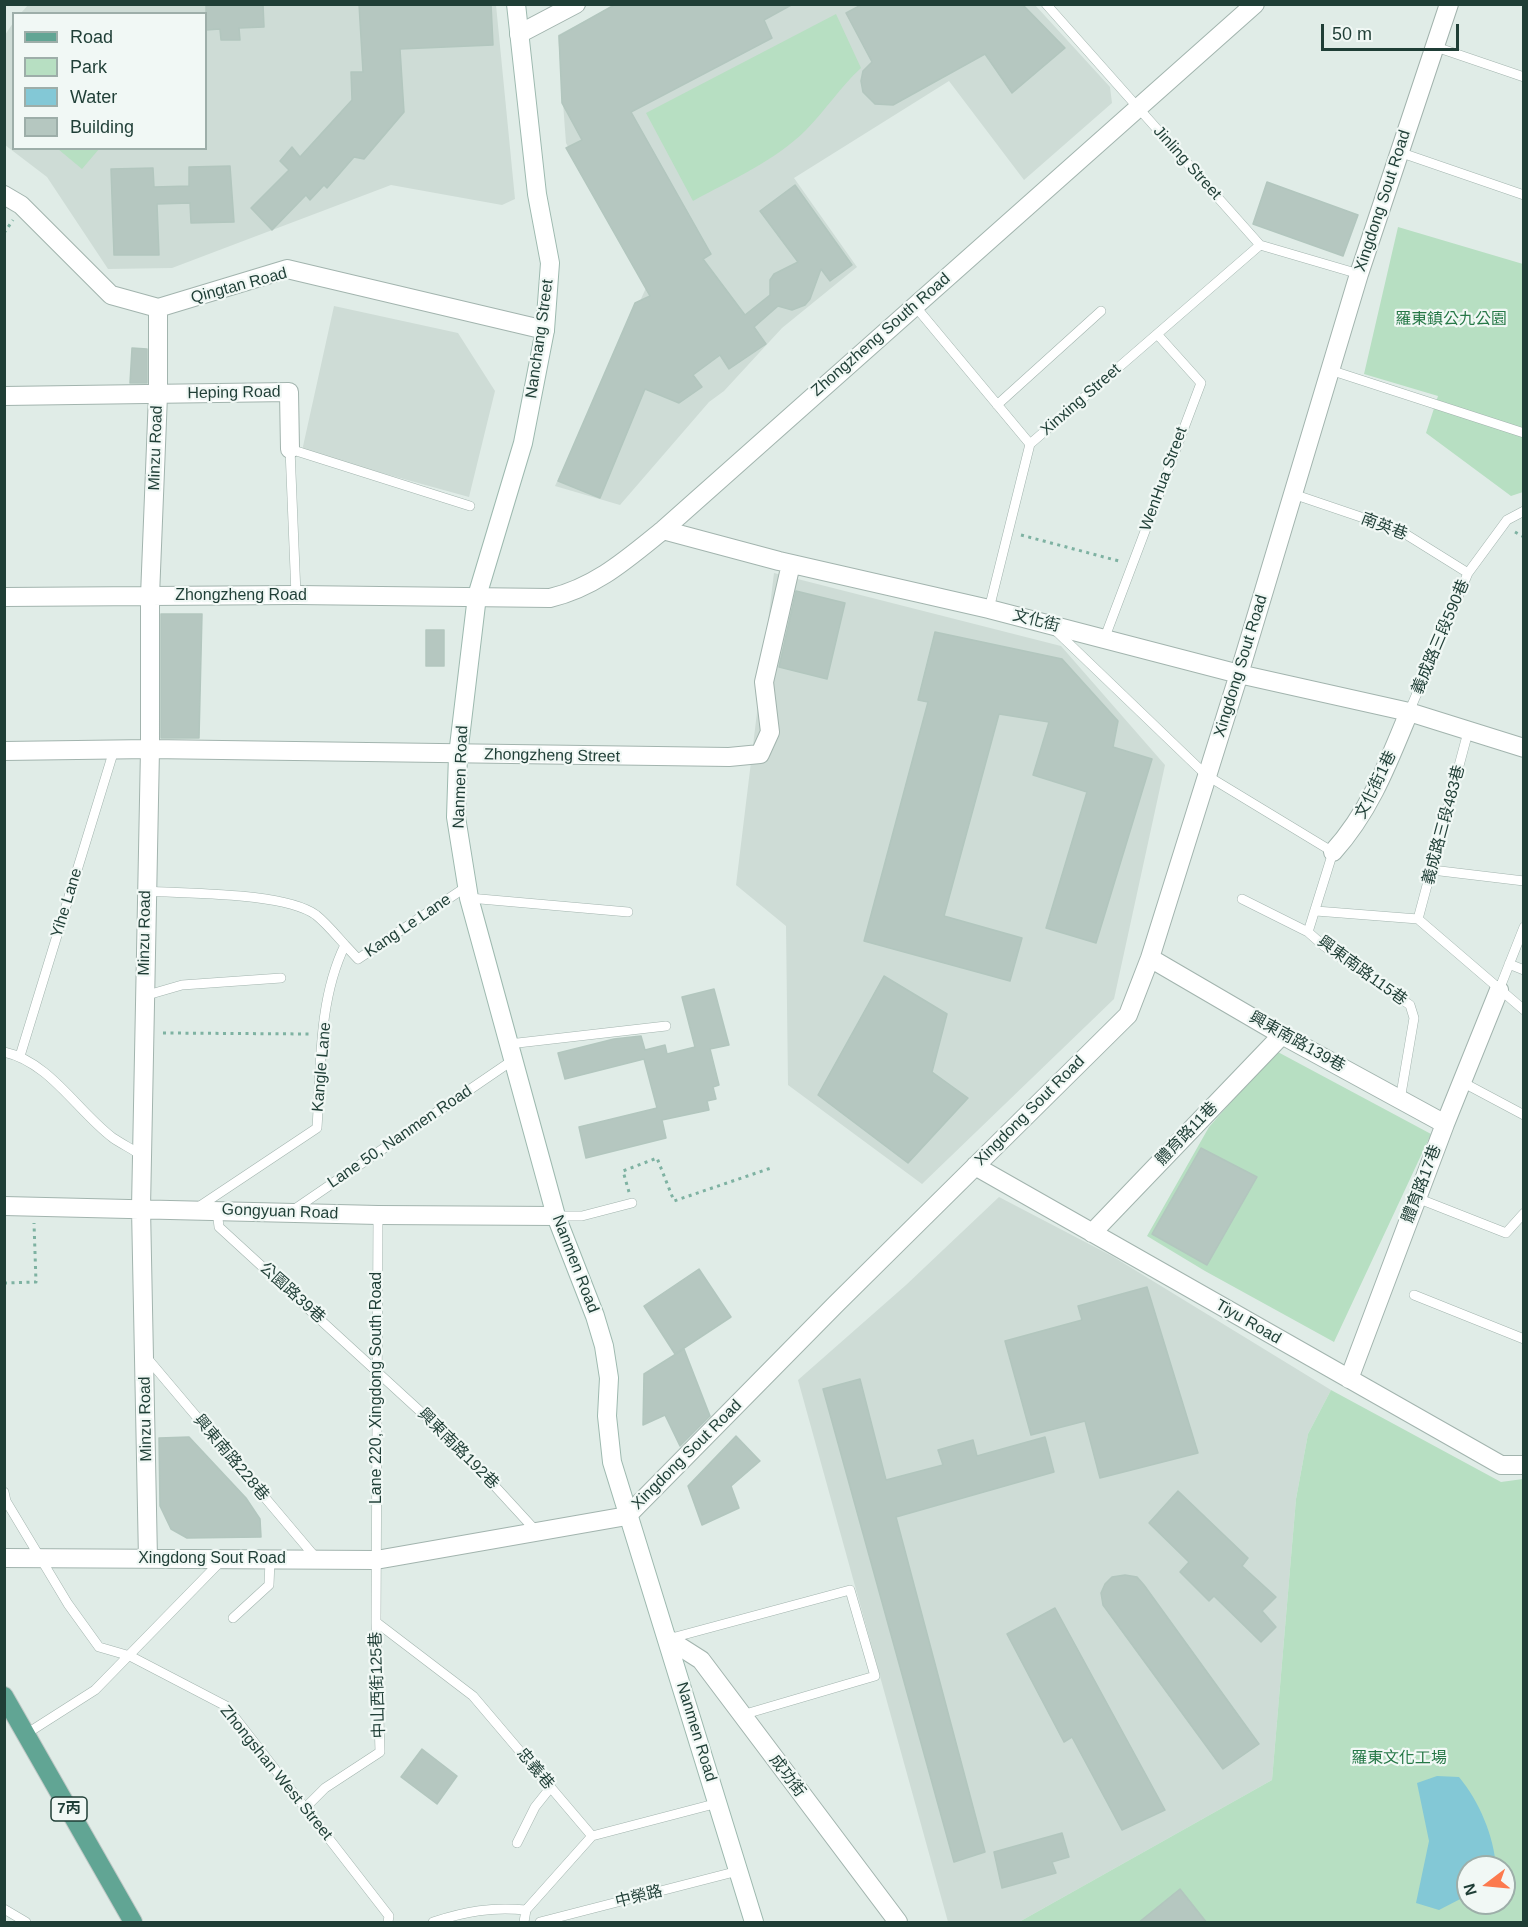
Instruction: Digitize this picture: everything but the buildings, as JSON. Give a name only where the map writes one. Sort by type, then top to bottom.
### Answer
[{"type":"main road","name":"7丙","points":[[4,1696],[133,1923]]},
{"type":"street","name":"Nanchang Street","points":[[477,596],[524,443],[544,330],[550,263],[537,194],[516,4]]},
{"type":"street","points":[[519,34],[576,4]]},
{"type":"street","name":"Zhongzheng South Road","points":[[477,596],[550,598],[574,592],[607,575],[663,530],[1139,110],[1255,4]]},
{"type":"street","name":"Xingdong Sout Road","points":[[4,1558],[376,1560],[627,1516],[1128,1015],[1150,958],[1239,674],[1359,273],[1449,4]]},
{"type":"street","points":[[4,195],[21,205],[111,295],[158,308]]},
{"type":"street","name":"Qingtan Road","points":[[158,308],[287,269],[544,330]]},
{"type":"street","name":"Minzu Road","points":[[148,1559],[141,1155],[150,750],[150,596],[158,395],[158,308]]},
{"type":"street","name":"Heping Road","points":[[4,396],[289,392],[290,449]]},
{"type":"street","name":"文化街","points":[[663,530],[791,564],[1105,637],[1239,674],[1409,712],[1524,748]]},
{"type":"street","name":"Zhongzheng Street","points":[[4,750],[729,757],[760,754],[770,732],[764,682],[791,564]]},
{"type":"street","name":"Zhongzheng Road","points":[[4,597],[477,596]]},
{"type":"street","name":"Nanmen Road","points":[[477,596],[458,754],[456,817],[468,892],[556,1216],[595,1316],[604,1346],[609,1378],[607,1416],[612,1462],[754,1923]]},
{"type":"street","name":"文化街1巷","points":[[1333,852],[1354,829],[1380,786],[1409,712]]},
{"type":"street","name":"興東南路139巷","points":[[1150,958],[1282,1035],[1445,1124]]},
{"type":"street","name":"體育路17巷","points":[[1349,1379],[1445,1124],[1500,990]]},
{"type":"street","name":"體育路11巷","points":[[1092,1233],[1282,1035]]},
{"type":"street","name":"Tiyu Road","points":[[975,1166],[1501,1466],[1515,1467],[1524,1464]]},
{"type":"street","name":"Gongyuan Road","points":[[4,1206],[195,1209],[288,1214],[556,1216]]},
{"type":"street","name":"成功街","points":[[668,1639],[701,1660],[898,1923]]},
{"type":"lane","name":"Jinling Street","points":[[1046,4],[1260,245]]},
{"type":"lane","points":[[1436,47],[1524,77]]},
{"type":"lane","points":[[1399,153],[1524,195]]},
{"type":"lane","points":[[1260,245],[1359,273]]},
{"type":"lane","name":"Xinxing Street","points":[[989,609],[1030,444],[1260,245]]},
{"type":"lane","points":[[915,306],[1030,444]]},
{"type":"lane","points":[[997,405],[1101,311]]},
{"type":"lane","name":"WenHua Street","points":[[1105,637],[1201,383],[1157,334]]},
{"type":"lane","points":[[1330,370],[1524,433]]},
{"type":"lane","points":[[296,595],[290,449],[470,506]]},
{"type":"lane","name":"南英巷","points":[[1293,495],[1399,530],[1467,573]]},
{"type":"lane","name":"義成路三段590巷","points":[[1409,712],[1467,573],[1507,519],[1524,511]]},
{"type":"lane","points":[[1051,626],[1206,775],[1333,852]]},
{"type":"lane","name":"義成路三段483巷","points":[[1418,919],[1468,732]]},
{"type":"lane","name":"Yihe Lane","points":[[20,1056],[114,750]]},
{"type":"lane","name":"興東南路115巷","points":[[1333,852],[1308,932],[1324,946],[1410,1005],[1414,1018],[1400,1100]]},
{"type":"lane","points":[[1432,870],[1524,881]]},
{"type":"lane","points":[[146,891],[272,900],[298,906],[316,915],[345,945]]},
{"type":"lane","points":[[468,892],[628,912]]},
{"type":"lane","name":"Kang Le Lane","points":[[323,1035],[334,968],[345,945],[358,959],[468,892]]},
{"type":"lane","points":[[1242,899],[1308,932]]},
{"type":"lane","points":[[1316,912],[1418,919],[1524,1010]]},
{"type":"lane","points":[[1500,990],[1524,927]]},
{"type":"lane","points":[[1509,964],[1524,970]]},
{"type":"lane","points":[[144,996],[182,985],[281,978]]},
{"type":"lane","points":[[511,1052],[666,1026]]},
{"type":"lane","name":"Kangle Lane","points":[[195,1209],[317,1128],[323,1035]]},
{"type":"lane","points":[[4,1052],[20,1056],[46,1074],[113,1138],[141,1155]]},
{"type":"lane","name":"Lane 50, Nanmen Road","points":[[288,1214],[511,1052]]},
{"type":"lane","points":[[1462,1082],[1524,1115]]},
{"type":"lane","points":[[1417,1198],[1506,1233],[1524,1213]]},
{"type":"lane","points":[[556,1216],[582,1216],[632,1203]]},
{"type":"lane","name":"公園路39巷","points":[[217,1210],[219,1227],[377,1370]]},
{"type":"lane","name":"Lane 220, Xingdong South Road","points":[[376,1560],[378,1215]]},
{"type":"lane","points":[[1414,1295],[1524,1339]]},
{"type":"lane","name":"興東南路228巷","points":[[144,1355],[317,1560]]},
{"type":"lane","name":"興東南路192巷","points":[[377,1370],[458,1446],[536,1531]]},
{"type":"lane","name":"Zhongshan West Street","points":[[4,1492],[6,1501],[99,1647],[130,1656],[226,1706],[389,1919],[398,1923]]},
{"type":"lane","points":[[26,1734],[95,1690],[223,1559]]},
{"type":"lane","points":[[233,1618],[270,1585],[270,1560]]},
{"type":"lane","name":"中山西街125巷","points":[[305,1808],[325,1788],[380,1752],[376,1560]]},
{"type":"lane","points":[[668,1639],[850,1590],[875,1677],[742,1715]]},
{"type":"lane","name":"忠義巷","points":[[376,1622],[473,1696],[592,1836]]},
{"type":"lane","points":[[517,1843],[535,1807],[551,1787]]},
{"type":"lane","points":[[524,1923],[526,1910],[592,1836],[718,1803]]},
{"type":"lane","name":"中榮路","points":[[540,1923],[738,1871]]},
{"type":"lane","points":[[433,1923],[463,1913],[495,1907],[526,1910]]},
{"type":"lane","points":[[4,1909],[26,1923]]},
{"type":"path","points":[[1009,532],[1132,564]]},
{"type":"path","points":[[143,1033],[323,1035]]},
{"type":"path","points":[[632,1203],[623,1171],[657,1158],[674,1202],[771,1168]]},
{"type":"path","points":[[4,1284],[36,1282],[33,1207]]},
{"type":"shaded area","points":[[28,5],[496,5],[515,199],[502,205],[391,185],[172,268],[108,269],[47,177],[5,145],[5,35],[12,24],[12,150],[207,150],[207,12],[22,12]]},
{"type":"shaded area","points":[[615,5],[1035,5],[1110,87],[1112,103],[1024,180],[949,81],[794,178],[857,267],[782,328],[724,391],[709,402],[620,505],[555,486],[646,288],[566,143],[558,35]]},
{"type":"shaded area","points":[[334,306],[458,333],[495,391],[469,497],[302,451]]},
{"type":"shaded area","points":[[774,573],[1061,646],[1165,765],[1114,999],[922,1184],[788,1085],[786,926],[736,885]]},
{"type":"shaded area","points":[[999,1197],[1112,1256],[1331,1390],[1308,1434],[1296,1499],[1272,1780],[1019,1922],[948,1922],[798,1380],[906,1285]]},
{"type":"green space","points":[[836,14],[861,68],[794,141],[752,169],[693,201],[646,113]]},
{"type":"green space","points":[[59,150],[98,150],[82,169]]},
{"type":"green space","name":"羅東鎮公九公園","points":[[1398,227],[1523,264],[1523,492],[1511,496],[1426,433],[1438,396],[1364,374]]},
{"type":"green space","points":[[1276,1051],[1431,1134],[1334,1342],[1205,1271],[1147,1236],[1209,1127]]},
{"type":"green space","name":"羅東文化工場","points":[[1331,1390],[1501,1482],[1523,1479],[1523,1922],[1019,1922],[1272,1780],[1296,1499],[1308,1434]]},
{"type":"water","points":[[1437,1776],[1459,1777],[1479,1808],[1489,1831],[1495,1855],[1456,1855],[1456,1901],[1439,1910],[1416,1903],[1429,1841],[1417,1783]]}]
